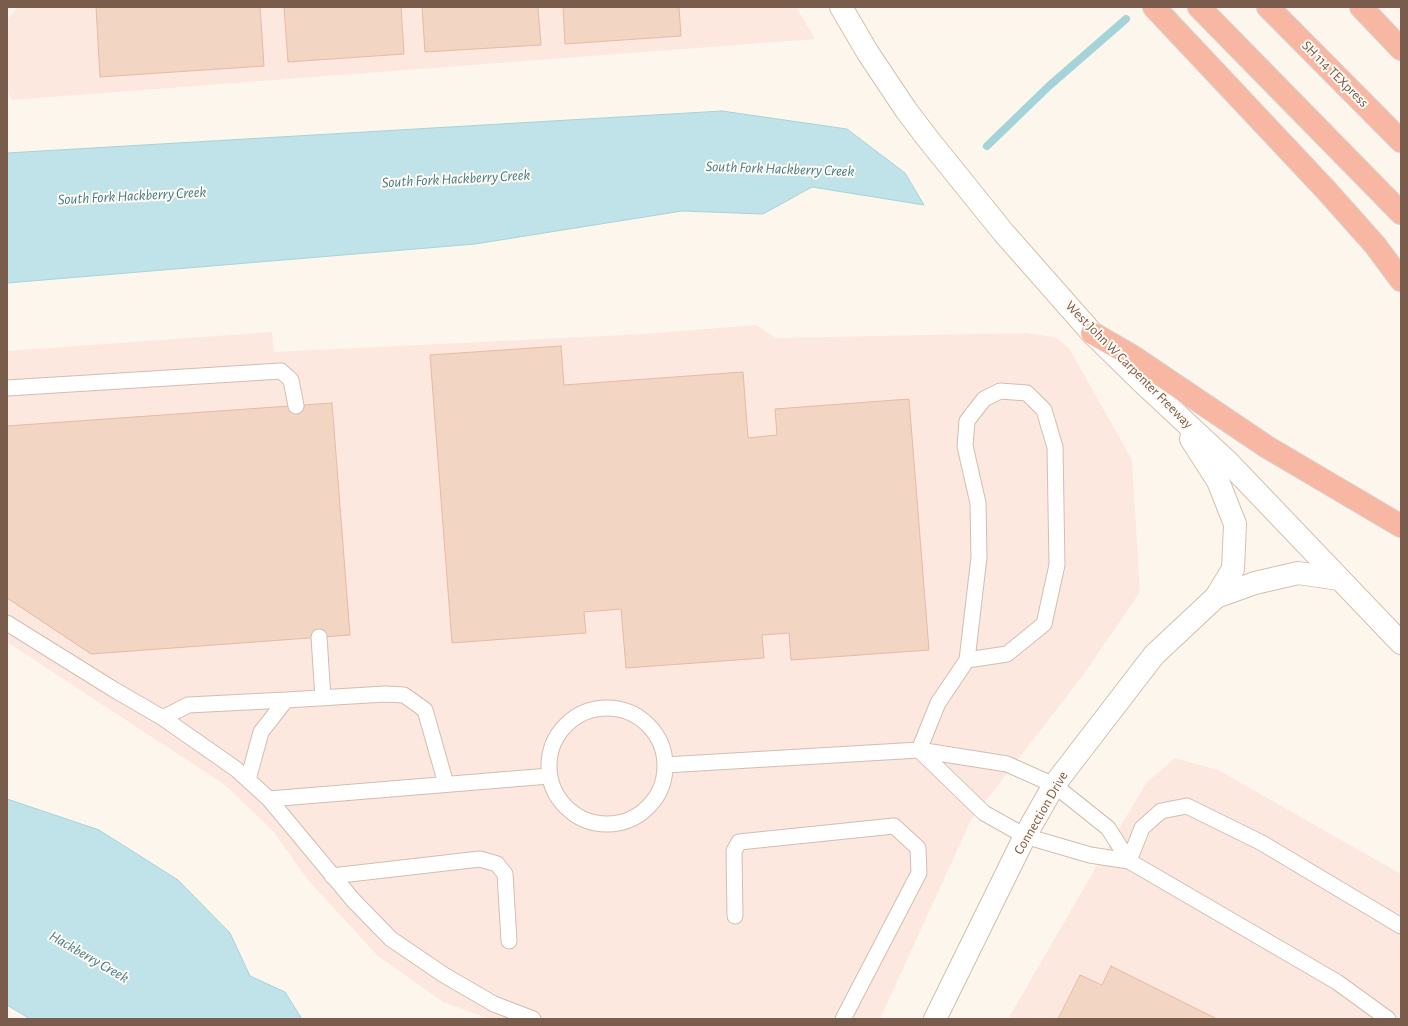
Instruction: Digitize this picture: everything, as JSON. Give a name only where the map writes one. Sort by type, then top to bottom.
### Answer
[{"type":"highway","points":[[1154,7],[1326,190],[1375,245],[1401,280]]},
{"type":"highway","points":[[1199,7],[1401,213]]},
{"type":"highway","name":"SH 114 TEXpress","points":[[1268,7],[1401,141]]},
{"type":"highway","points":[[1361,7],[1401,49]]},
{"type":"highway","points":[[1092,333],[1132,356],[1267,447],[1395,522]]},
{"type":"main road","name":"West John W Carpenter Freeway","points":[[842,7],[868,53],[928,139],[1003,232],[1092,333],[1175,414],[1229,463],[1401,643]]},
{"type":"main road","points":[[1175,414],[1218,481],[1235,524],[1233,569],[1216,597]]},
{"type":"main road","points":[[1216,597],[1255,583],[1298,573],[1339,579]]},
{"type":"main road","name":"Connection Drive","points":[[935,1019],[1025,836],[1054,785],[1154,655],[1216,597]]},
{"type":"lane","points":[[7,388],[281,371],[292,380],[296,406]]},
{"type":"lane","points":[[919,750],[938,703],[967,660],[979,557],[978,504],[965,446],[967,421],[984,399],[1000,391],[1027,393],[1044,410],[1055,447],[1057,565],[1044,624],[1007,654],[967,660]]},
{"type":"lane","points":[[7,623],[113,689],[163,718],[236,769],[269,799],[332,876],[391,939],[444,975],[494,1004],[534,1019]]},
{"type":"lane","points":[[319,637],[323,698]]},
{"type":"lane","points":[[163,718],[188,705],[404,694],[424,710],[446,784]]},
{"type":"lane","points":[[248,780],[261,732],[286,700]]},
{"type":"lane","points":[[601,709],[620,710],[637,717],[652,730],[661,746],[665,765],[662,784],[653,801],[639,814],[622,823],[603,824],[584,820],[567,809],[556,794],[549,776],[549,757],[555,739],[567,724],[583,713],[601,709]]},
{"type":"lane","points":[[919,750],[984,813],[1025,836],[1090,855],[1129,861],[1337,982],[1388,1019]]},
{"type":"lane","points":[[665,765],[919,750],[1006,764],[1054,785],[1108,828],[1129,861]]},
{"type":"lane","points":[[269,799],[549,776]]},
{"type":"lane","points":[[1129,861],[1142,828],[1161,811],[1187,806],[1262,843],[1401,926]]},
{"type":"lane","points":[[735,916],[734,851],[739,842],[894,826],[918,848],[919,873],[843,1019]]},
{"type":"lane","points":[[332,876],[480,858],[497,864],[505,874],[509,941]]},
{"type":"shaded area","points":[[18,7],[796,7],[815,39],[11,100],[7,88],[7,19]]},
{"type":"shaded area","points":[[756,325],[776,338],[1026,333],[1055,337],[1069,348],[1132,460],[1140,592],[1084,674],[971,820],[880,1019],[489,1019],[443,1002],[378,956],[308,880],[273,831],[225,785],[7,642],[7,351],[272,332],[274,352],[645,334]]},
{"type":"shaded area","points":[[1175,758],[1218,770],[1401,874],[1401,1019],[1008,1019],[1147,782]]},
{"type":"water","points":[[722,111],[847,129],[905,173],[924,205],[812,187],[763,214],[682,211],[475,244],[7,283],[7,153]]},
{"type":"water","name":"Hackberry Creek","points":[[7,799],[99,830],[178,880],[230,933],[250,976],[285,992],[302,1019],[30,1019],[7,1005]]},
{"type":"building","points":[[96,7],[260,7],[264,66],[100,77]]},
{"type":"building","points":[[284,7],[401,7],[404,54],[288,62]]},
{"type":"building","points":[[422,7],[538,7],[541,45],[425,52]]},
{"type":"building","points":[[563,7],[679,7],[681,36],[565,44]]},
{"type":"building","points":[[561,346],[564,385],[743,372],[748,438],[777,435],[775,409],[909,399],[929,650],[791,660],[789,633],[762,635],[764,658],[626,668],[621,609],[584,612],[586,633],[452,643],[430,355]]},
{"type":"building","points":[[332,403],[350,635],[91,654],[7,598],[7,426]]},
{"type":"building","points":[[1111,966],[1217,1019],[1058,1019],[1080,975],[1102,985]]},
{"type":"waterway","name":"South Fork Hackberry Creek","points":[[987,146],[1049,86],[1126,19]]}]
